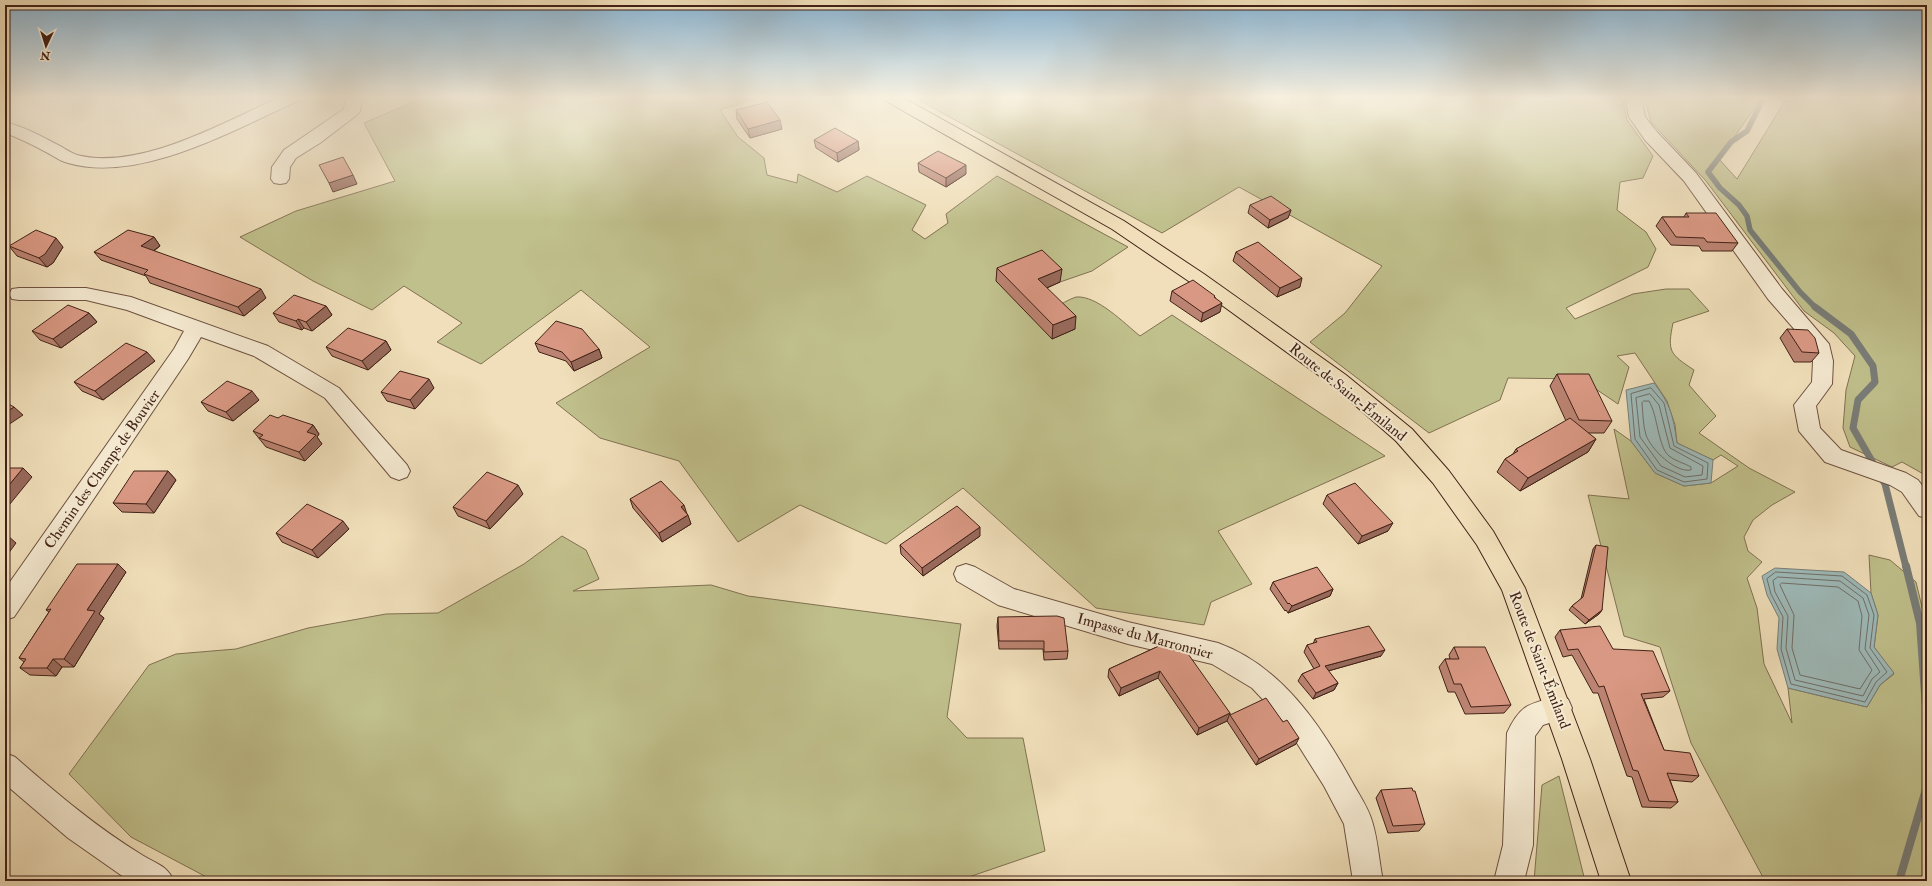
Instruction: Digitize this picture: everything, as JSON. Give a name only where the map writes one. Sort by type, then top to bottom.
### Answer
[{"type":"main road","name":"Route de Saint-Émiland","points":[[962,138],[1118,225],[1197,278],[1339,380],[1404,435],[1441,477],[1485,538],[1513,588],[1558,708],[1616,881]]},
{"type":"street","points":[[32,138],[75,160],[106,163],[142,159],[172,150],[199,138]]},
{"type":"street","points":[[280,179],[281,167],[290,154],[315,138]]},
{"type":"street","points":[[1653,138],[1690,178],[1775,294],[1820,344],[1823,361],[1822,384],[1805,405],[1810,431],[1833,456],[1898,479],[1910,486],[1927,509]]},
{"type":"street","points":[[19,294],[86,294],[131,304],[261,352],[332,393],[399,471]]},
{"type":"street","name":"Chemin des Champs de Bouvier","points":[[5,609],[181,354],[196,328]]},
{"type":"street","name":"Impasse du Marronnier","points":[[966,574],[1007,598],[1128,633],[1218,654],[1261,680],[1292,712],[1334,777],[1358,821],[1368,881]]},
{"type":"street","points":[[1509,881],[1518,845],[1521,733],[1534,715],[1558,708]]},
{"type":"street","points":[[5,766],[62,816],[140,872],[159,881]]},
{"type":"green space","points":[[372,138],[740,138],[764,158],[767,175],[797,183],[798,174],[837,192],[867,176],[926,205],[912,230],[925,239],[948,223],[946,214],[997,176],[1128,247],[1092,271],[1060,282],[997,281],[1054,308],[1076,297],[1093,301],[1102,305],[1140,336],[1172,315],[1385,456],[1218,531],[1252,584],[1211,602],[1204,625],[1096,608],[963,488],[886,544],[800,505],[738,542],[679,461],[600,438],[556,403],[650,347],[581,290],[481,364],[437,342],[462,323],[404,286],[372,310],[313,281],[240,237],[296,211],[395,181]]},
{"type":"green space","points":[[989,138],[1640,138],[1653,156],[1643,178],[1620,182],[1617,210],[1646,232],[1656,249],[1648,267],[1566,308],[1575,319],[1633,294],[1666,289],[1689,289],[1709,311],[1673,323],[1670,340],[1672,351],[1675,356],[1694,370],[1689,385],[1716,416],[1699,433],[1749,468],[1795,492],[1772,505],[1753,520],[1744,537],[1748,551],[1762,562],[1747,578],[1757,608],[1764,664],[1792,723],[1788,688],[1867,707],[1880,685],[1894,674],[1874,647],[1878,615],[1871,593],[1869,555],[1890,560],[1916,582],[1927,628],[1927,881],[1765,881],[1691,743],[1660,647],[1624,636],[1588,495],[1629,499],[1614,429],[1631,441],[1655,473],[1684,486],[1711,483],[1738,466],[1721,455],[1713,460],[1677,443],[1675,425],[1667,401],[1635,353],[1617,356],[1629,367],[1618,404],[1581,379],[1508,378],[1500,400],[1429,433],[1310,342],[1345,313],[1382,266],[1239,187],[1162,233]]},
{"type":"green space","points":[[1666,138],[1733,138],[1719,159],[1737,179],[1762,138],[1927,138],[1927,476],[1902,462],[1892,467],[1850,447],[1843,428],[1846,390],[1855,356],[1834,333],[1804,311],[1706,181]]},
{"type":"green space","points":[[562,536],[586,550],[599,579],[573,591],[711,585],[748,596],[961,624],[947,717],[967,738],[1023,738],[1045,851],[957,881],[214,881],[131,837],[69,774],[149,665],[176,654],[236,649],[308,628],[386,614],[438,613],[524,564]]},
{"type":"green space","points":[[1559,776],[1585,881],[1534,881],[1542,785]]},
{"type":"water","points":[[1654,383],[1668,405],[1674,425],[1677,443],[1713,460],[1711,483],[1684,486],[1655,473],[1631,441],[1626,390]]},
{"type":"water","points":[[1775,568],[1844,572],[1871,593],[1878,615],[1874,647],[1894,673],[1880,685],[1867,707],[1788,688],[1777,649],[1779,618],[1767,595],[1762,576]]},
{"type":"building","points":[[817,138],[853,138],[858,141],[837,153],[814,140]]},
{"type":"building","points":[[938,151],[966,165],[946,178],[918,163]]},
{"type":"building","points":[[343,157],[353,175],[329,183],[319,165]]},
{"type":"building","points":[[1271,196],[1291,210],[1270,220],[1250,205]]},
{"type":"building","points":[[1686,213],[1716,213],[1738,243],[1707,242],[1704,238],[1676,237],[1662,217],[1689,217]]},
{"type":"building","points":[[36,230],[56,238],[45,254],[39,258],[9,246]]},
{"type":"building","points":[[128,230],[154,237],[141,246],[261,289],[238,307],[144,274],[148,270],[94,252]]},
{"type":"building","points":[[1258,242],[1302,278],[1280,288],[1236,252]]},
{"type":"building","points":[[1042,250],[1062,269],[1038,279],[1076,316],[1053,325],[997,268]]},
{"type":"building","points":[[1193,280],[1222,303],[1203,313],[1172,291]]},
{"type":"building","points":[[294,295],[326,306],[306,322],[298,319],[296,321],[273,313]]},
{"type":"building","points":[[68,305],[89,313],[53,339],[32,331]]},
{"type":"building","points":[[556,321],[582,329],[599,349],[571,362],[562,352],[535,343]]},
{"type":"building","points":[[348,328],[386,341],[362,361],[326,347]]},
{"type":"building","points":[[1787,329],[1808,330],[1815,338],[1819,353],[1802,352]]},
{"type":"building","points":[[126,343],[147,352],[95,391],[74,382]]},
{"type":"building","points":[[400,371],[429,379],[410,400],[381,392]]},
{"type":"building","points":[[1557,374],[1589,374],[1612,421],[1579,420]]},
{"type":"building","points":[[227,381],[252,391],[226,412],[201,402]]},
{"type":"building","points":[[5,402],[14,407],[5,413]]},
{"type":"building","points":[[270,415],[278,418],[283,415],[313,425],[307,432],[316,435],[299,452],[259,438],[263,435],[253,431]]},
{"type":"building","points":[[1570,418],[1596,439],[1528,478],[1505,459],[1518,451],[1516,449]]},
{"type":"building","points":[[5,468],[23,468],[5,490]]},
{"type":"building","points":[[134,471],[168,471],[146,504],[113,503]]},
{"type":"building","points":[[487,472],[518,485],[486,521],[453,507]]},
{"type":"building","points":[[661,481],[684,505],[681,507],[688,515],[659,533],[630,499]]},
{"type":"building","points":[[1355,483],[1393,523],[1362,536],[1327,495]]},
{"type":"building","points":[[307,504],[343,521],[312,550],[276,533]]},
{"type":"building","points":[[957,506],[980,527],[922,568],[900,545]]},
{"type":"building","points":[[1596,545],[1608,547],[1602,610],[1589,620],[1572,606],[1583,597]]},
{"type":"building","points":[[77,564],[118,564],[87,610],[95,611],[64,659],[53,659],[47,668],[20,668],[26,659],[19,658],[51,609],[46,610]]},
{"type":"building","points":[[1317,567],[1333,589],[1292,606],[1289,603],[1288,604],[1273,582]]},
{"type":"building","points":[[1057,616],[1064,618],[1068,651],[1044,652],[1044,641],[999,641],[998,617]]},
{"type":"building","points":[[1369,626],[1385,650],[1325,666],[1338,683],[1316,693],[1302,674],[1320,666],[1307,645],[1317,642],[1315,639]]},
{"type":"building","points":[[1600,626],[1613,649],[1653,651],[1670,691],[1641,694],[1664,750],[1690,753],[1699,776],[1667,773],[1678,802],[1649,801],[1638,771],[1633,770],[1604,686],[1599,687],[1578,649],[1568,650],[1560,630]]},
{"type":"building","points":[[1161,645],[1186,651],[1230,713],[1199,728],[1160,671],[1121,688],[1109,669]]},
{"type":"building","points":[[1454,647],[1485,647],[1511,705],[1471,707],[1461,684],[1454,684],[1445,659],[1459,659]]},
{"type":"building","points":[[1266,698],[1283,722],[1287,720],[1299,738],[1259,759],[1230,715]]},
{"type":"building","points":[[1412,788],[1413,791],[1415,791],[1425,824],[1393,826],[1381,790]]},
{"type":"waterway","points":[[1736,138],[1731,142],[1708,172],[1720,188],[1739,205],[1747,216],[1750,230],[1800,292],[1815,307]]},
{"type":"waterway","points":[[1815,307],[1851,334],[1873,366],[1875,382],[1858,400],[1853,428],[1885,484],[1906,567]]},
{"type":"waterway","points":[[1906,566],[1920,623],[1927,722]]},
{"type":"waterway","points":[[1899,881],[1927,786]]}]
